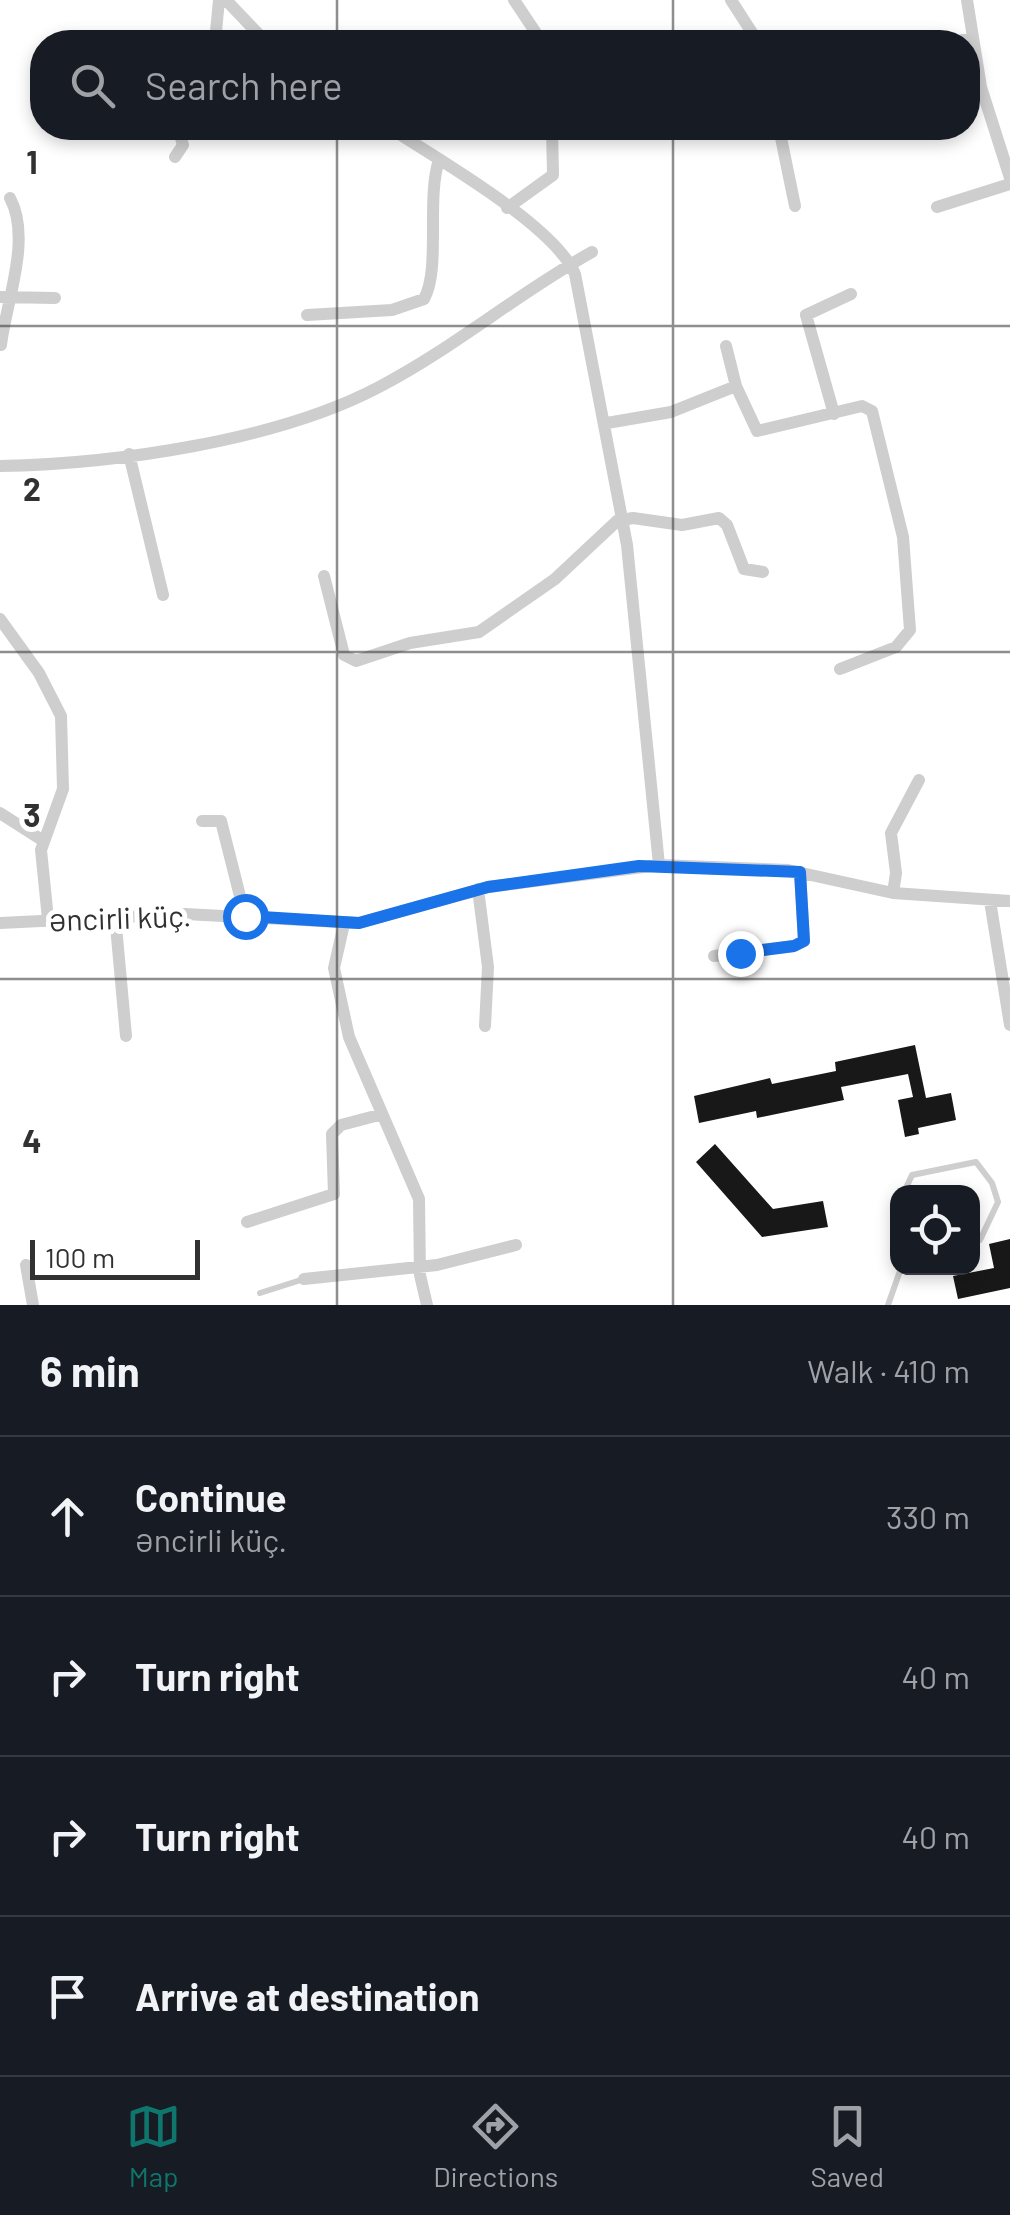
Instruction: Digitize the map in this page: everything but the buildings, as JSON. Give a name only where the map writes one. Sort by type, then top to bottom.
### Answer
[{"type":"street","points":[[217,30],[223,0]]},
{"type":"street","points":[[223,0],[254,30]]},
{"type":"street","points":[[514,0],[534,30]]},
{"type":"street","points":[[731,0],[750,30]]},
{"type":"street","points":[[966,0],[971,30]]},
{"type":"street","points":[[937,207],[1010,181],[980,77]]},
{"type":"street","points":[[175,157],[181,140]]},
{"type":"street","points":[[408,140],[545,235],[571,264],[607,423],[622,519],[658,864]]},
{"type":"street","points":[[508,208],[553,175],[552,140]]},
{"type":"street","points":[[782,140],[795,206]]},
{"type":"street","points":[[308,316],[392,310],[424,299],[430,280],[433,178],[439,160]]},
{"type":"street","points":[[1,345],[5,296],[18,270],[10,198]]},
{"type":"street","points":[[0,466],[210,442],[362,396],[416,366],[592,252]]},
{"type":"street","points":[[834,414],[806,315],[851,294]]},
{"type":"street","points":[[5,296],[55,298]]},
{"type":"street","points":[[726,346],[736,386],[757,431],[862,406],[872,411],[904,538],[910,630],[896,647],[840,668]]},
{"type":"street","points":[[607,423],[671,412],[736,386]]},
{"type":"street","points":[[129,454],[162,595]]},
{"type":"street","points":[[324,576],[344,654],[350,660],[362,660],[410,644],[478,632],[555,579],[604,530],[622,519],[682,525],[719,518],[726,525],[744,569],[763,572]]},
{"type":"street","points":[[0,619],[40,672],[61,716],[64,789],[42,840],[48,919]]},
{"type":"street","points":[[893,893],[896,873],[891,832],[919,780]]},
{"type":"street","points":[[0,812],[42,840]]},
{"type":"street","points":[[202,821],[220,822],[245,916]]},
{"type":"street","name":"Əncirli küç.","points":[[0,922],[114,915],[245,916],[344,924],[371,921],[478,889],[658,864],[800,872],[893,893],[1010,902]]},
{"type":"street","points":[[714,956],[794,946],[804,941],[800,872]]},
{"type":"street","points":[[478,889],[488,968],[485,1026]]},
{"type":"street","points":[[990,901],[1010,1025]]},
{"type":"street","points":[[114,915],[126,1036]]},
{"type":"street","points":[[344,924],[334,968],[349,1037],[419,1199],[420,1267],[427,1305]]},
{"type":"street","points":[[247,1222],[334,1194],[332,1134],[341,1125],[380,1115]]},
{"type":"street","points":[[304,1279],[420,1267],[516,1245]]},
{"type":"street","points":[[26,1265],[33,1305]]},
{"type":"lane","points":[[907,1185],[912,1175],[976,1162],[992,1183],[998,1202],[980,1240]]},
{"type":"lane","points":[[888,1305],[899,1275]]},
{"type":"lane","points":[[260,1293],[304,1279]]},
{"type":"route","points":[[245,916],[359,923],[478,889],[639,866],[800,872],[804,941],[794,946],[740,953]]}]
